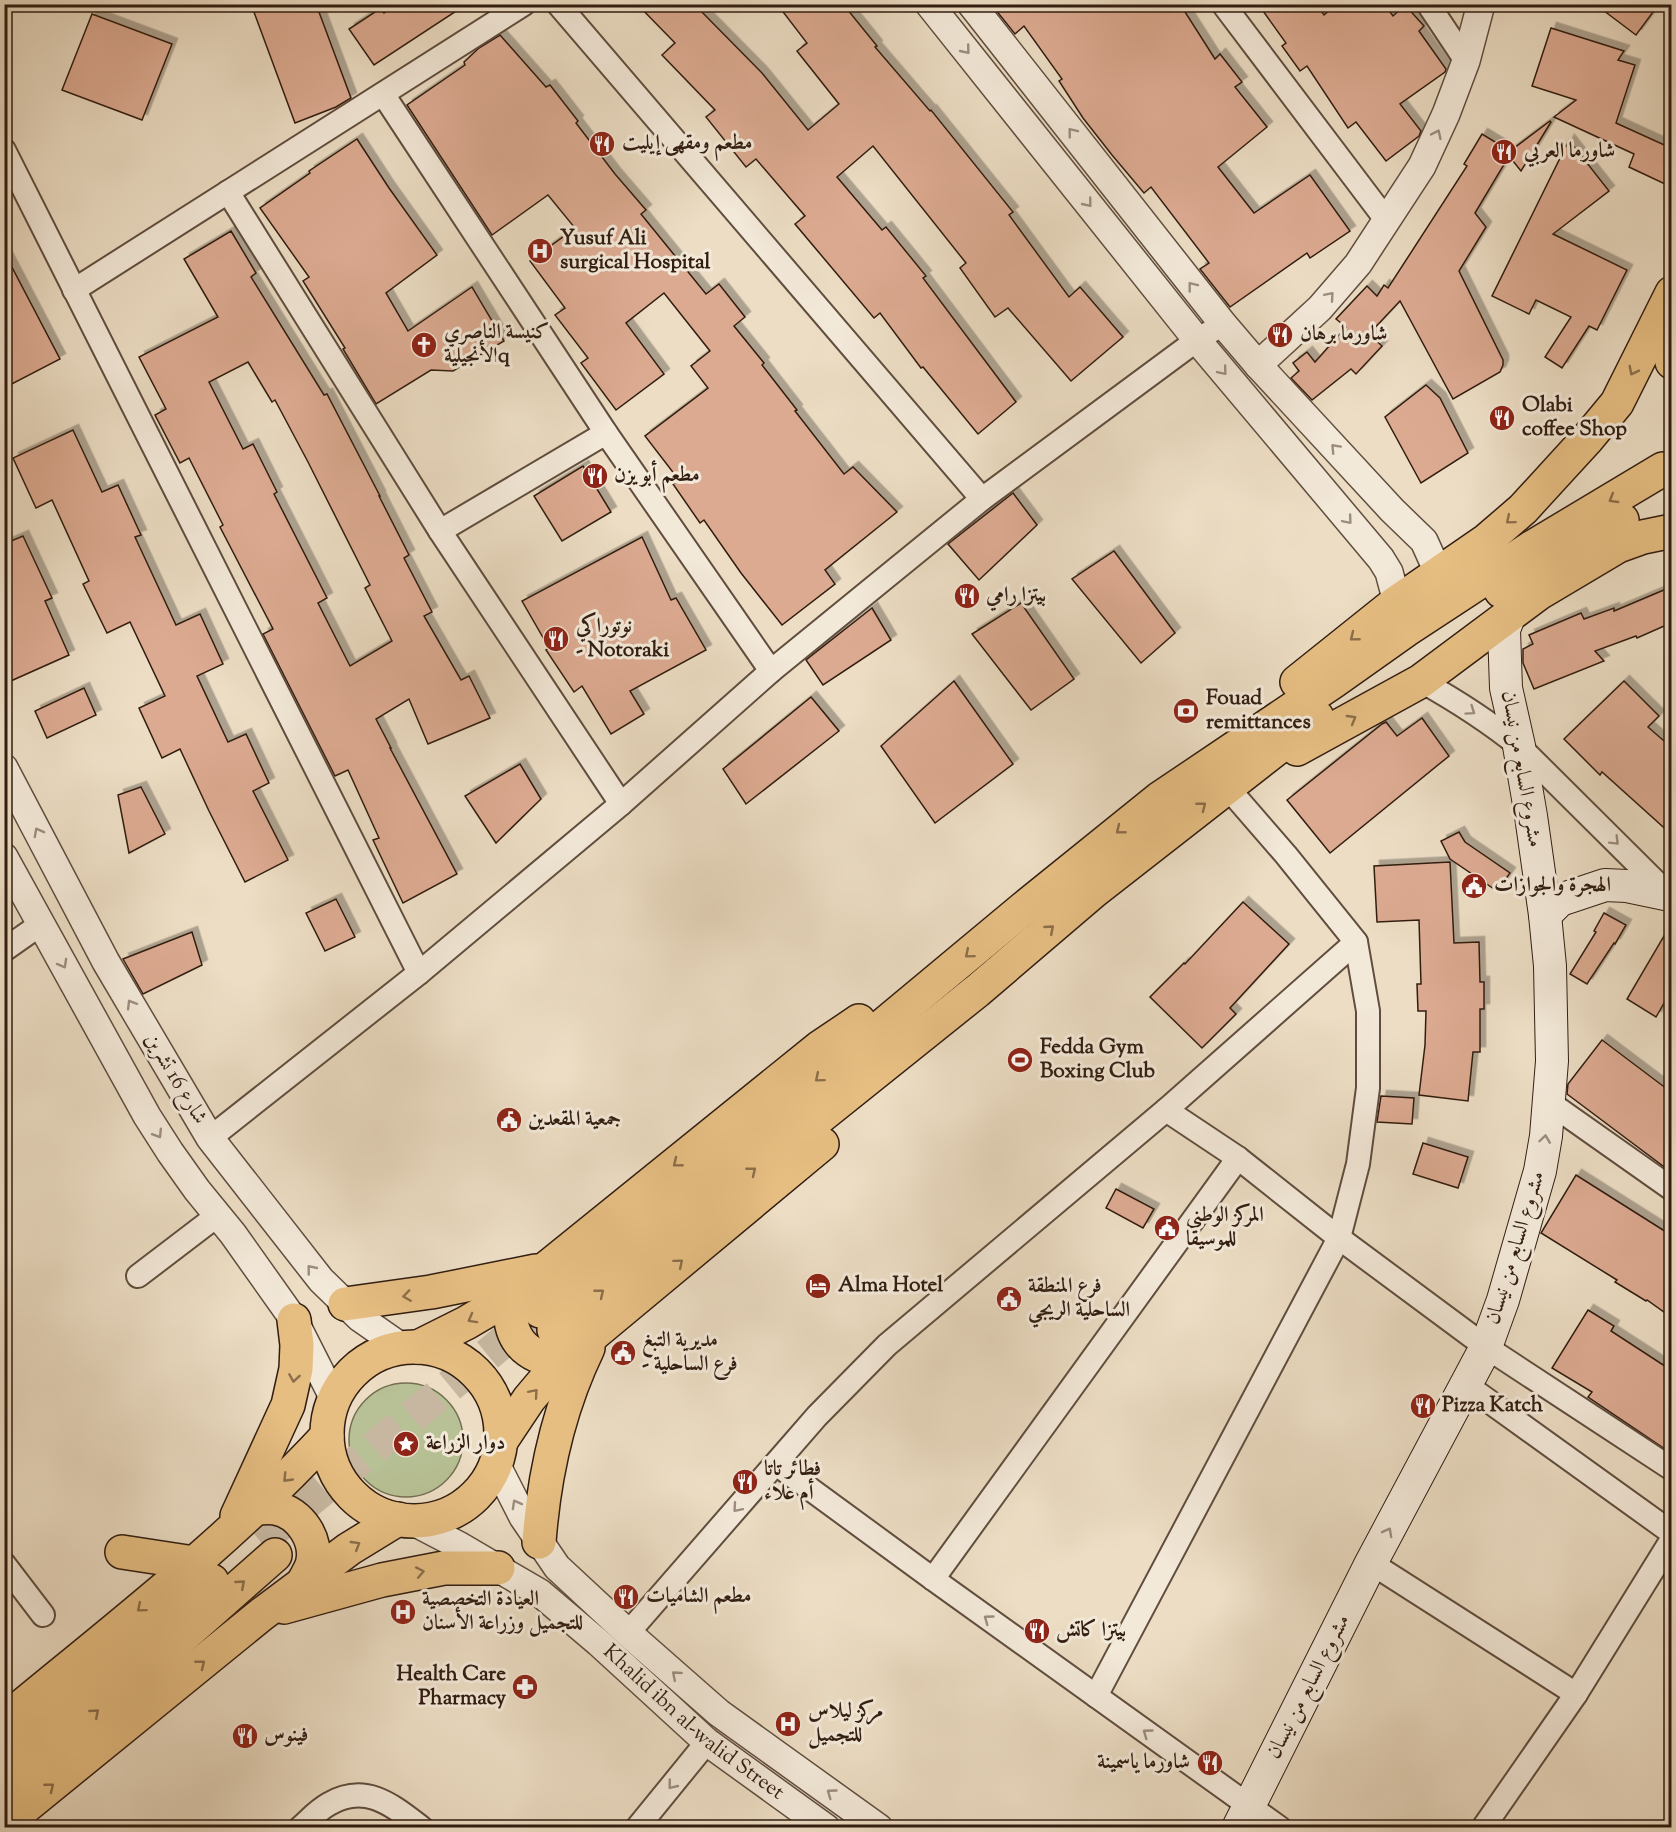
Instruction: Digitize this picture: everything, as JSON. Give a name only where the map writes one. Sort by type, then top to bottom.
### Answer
[{"type":"main road","points":[[1671,297],[1665,330],[1671,362]]},
{"type":"main road","points":[[1159,799],[1199,757],[1237,730],[1397,602],[1487,540],[1523,509],[1617,403],[1671,297]]},
{"type":"main road","points":[[1667,479],[1549,565],[1449,621],[1369,677],[1094,891],[977,991],[547,1321],[913,1000],[1159,799],[1406,630],[1531,548],[1667,479]]},
{"type":"main road","points":[[1227,787],[1420,681],[1539,593],[1618,546],[1643,537],[1671,531]]},
{"type":"main road","name":"مشروع السابع من نيسان","points":[[1244,1817],[1371,1563],[1486,1347],[1503,1300],[1540,1171],[1550,1103],[1552,1012],[1545,915],[1519,746],[1506,688],[1504,630],[1510,614]]},
{"type":"main road","points":[[1545,915],[1560,900],[1605,885],[1627,886],[1671,896]]},
{"type":"main road","points":[[913,1000],[885,1008],[853,1024],[819,1048],[512,1296],[466,1323],[411,1347],[384,1352],[366,1361],[351,1374],[334,1399],[328,1417],[329,1455],[346,1488],[361,1503],[379,1513],[404,1520],[438,1517],[463,1505],[480,1490],[498,1452],[528,1399],[563,1362],[932,1051],[977,991]]},
{"type":"main road","points":[[345,1304],[431,1292],[546,1268]]},
{"type":"main road","points":[[512,1296],[509,1312],[512,1329],[520,1343],[532,1354],[547,1360],[563,1362]]},
{"type":"main road","points":[[4,1794],[255,1542],[296,1369],[297,1345],[294,1320]]},
{"type":"main road","points":[[539,1542],[544,1484],[558,1422],[569,1391],[596,1332]]},
{"type":"main road","points":[[411,1347],[441,1351],[462,1361],[480,1377],[493,1396],[500,1418],[498,1452]]},
{"type":"main road","points":[[4,1755],[255,1542],[256,1508],[327,1436]]},
{"type":"main road","points":[[256,1508],[275,1508],[293,1515],[306,1528],[313,1546],[312,1565],[303,1582]]},
{"type":"main road","points":[[4,1824],[303,1582],[349,1549],[404,1520]]},
{"type":"main road","points":[[4,1721],[194,1563],[255,1542]]},
{"type":"main road","points":[[122,1552],[194,1563]]},
{"type":"main road","points":[[262,1614],[382,1580],[444,1568],[498,1568]]},
{"type":"street","points":[[74,290],[524,4]]},
{"type":"street","points":[[558,4],[982,499]]},
{"type":"street","points":[[929,4],[1197,340],[1381,559],[1389,572],[1397,602]]},
{"type":"street","points":[[971,4],[1223,324],[1392,510],[1424,541],[1438,572]]},
{"type":"street","points":[[1223,4],[1387,221]]},
{"type":"street","points":[[1428,4],[1466,61]]},
{"type":"street","points":[[1258,365],[1320,308],[1358,264],[1422,166],[1446,114],[1466,61],[1481,4]]},
{"type":"street","points":[[383,94],[606,433],[771,671]]},
{"type":"street","points":[[4,150],[419,973]]},
{"type":"street","points":[[228,192],[440,531],[621,804]]},
{"type":"street","points":[[210,1138],[419,973],[621,804],[771,671],[982,499],[1197,340],[1223,324]]},
{"type":"street","points":[[440,531],[606,433]]},
{"type":"street","points":[[1420,681],[1454,699],[1519,746],[1671,896]]},
{"type":"street","name":"شارع 16 تشرين","points":[[4,768],[106,962],[210,1138],[314,1272],[360,1318],[411,1347]]},
{"type":"street","points":[[1096,1696],[1339,1238],[1358,1164],[1368,1088],[1368,1011],[1356,942],[1286,855],[1227,787]]},
{"type":"street","name":"شارع 16 تشرين","points":[[4,857],[147,1116],[170,1152],[261,1272],[294,1320],[334,1399]]},
{"type":"street","points":[[4,950],[41,924]]},
{"type":"street","points":[[628,1633],[817,1416],[887,1345],[1166,1110],[1356,942]]},
{"type":"street","points":[[1550,1103],[1671,1189]]},
{"type":"street","points":[[1166,1110],[1238,1158],[1339,1238],[1486,1347],[1671,1469]]},
{"type":"street","points":[[933,1579],[1238,1158]]},
{"type":"street","points":[[138,1276],[218,1215]]},
{"type":"street","points":[[1465,1384],[1671,1533]]},
{"type":"street","points":[[498,1452],[523,1517],[557,1567],[720,1713],[879,1827]]},
{"type":"street","points":[[776,1464],[1096,1696],[1244,1817],[1280,1827]]},
{"type":"street","name":"Khalid ibn al-walid Street","points":[[404,1520],[498,1568],[540,1593],[707,1742],[826,1827]]},
{"type":"street","points":[[1483,1827],[1576,1694],[1671,1539]]},
{"type":"street","points":[[1371,1563],[1576,1694]]},
{"type":"street","points":[[4,1564],[43,1615]]},
{"type":"street","points":[[637,1827],[707,1742]]},
{"type":"street","points":[[300,1827],[327,1804],[340,1798],[368,1796],[381,1800],[422,1827]]},
{"type":"green space","name":"دوار الزراعة","points":[[406,1383],[428,1387],[447,1399],[459,1418],[463,1440],[459,1462],[447,1481],[428,1493],[406,1497],[384,1493],[365,1481],[353,1462],[349,1440],[353,1418],[365,1399],[384,1387]]},
{"type":"building","points":[[251,4],[316,4],[351,98],[336,107],[295,123]]},
{"type":"building","points":[[398,4],[467,4],[374,65],[349,29],[381,8],[384,13]]},
{"type":"building","points":[[637,4],[694,4],[762,73],[808,130],[839,104],[797,51],[807,43],[777,4],[843,4],[877,46],[875,47],[931,110],[1013,212],[1009,215],[1069,297],[1080,287],[1123,337],[1071,381],[1008,308],[995,317],[960,268],[966,263],[873,146],[837,177],[882,230],[886,227],[926,276],[923,278],[1016,402],[978,434],[923,367],[921,368],[880,313],[874,318],[795,224],[805,216],[756,159],[746,167],[706,117],[715,110],[662,55],[675,43]]},
{"type":"building","points":[[991,4],[1180,4],[1215,59],[1220,54],[1242,82],[1235,87],[1267,127],[1218,167],[1254,213],[1310,175],[1350,231],[1310,258],[1307,253],[1230,307],[1200,269],[1209,263],[1151,187],[1144,193],[1112,155],[1083,118],[1059,81],[1062,79],[1024,26],[1015,34]]},
{"type":"building","points":[[1258,4],[1316,4],[1324,15],[1337,4],[1384,4],[1393,16],[1405,5],[1424,26],[1419,31],[1446,69],[1400,104],[1421,131],[1419,136],[1386,161],[1356,122],[1348,128],[1307,66],[1300,71],[1282,46],[1286,43]]},
{"type":"building","points":[[1595,4],[1659,4],[1636,35]]},
{"type":"building","points":[[92,14],[172,44],[142,120],[62,90]]},
{"type":"building","points":[[1551,28],[1624,51],[1618,60],[1635,65],[1616,123],[1671,148],[1671,171],[1665,184],[1629,167],[1634,154],[1554,117],[1576,100],[1532,86]]},
{"type":"building","points":[[500,35],[546,87],[550,85],[615,174],[646,210],[641,214],[706,294],[719,284],[745,317],[734,326],[764,363],[762,365],[797,410],[795,411],[844,474],[853,467],[897,512],[825,570],[835,584],[782,625],[741,573],[704,520],[700,523],[673,484],[679,480],[645,436],[708,388],[691,366],[710,351],[664,293],[626,323],[664,374],[616,410],[581,363],[588,358],[555,315],[565,308],[530,261],[575,228],[548,195],[492,235],[407,105],[465,65],[464,62],[479,48]]},
{"type":"building","points":[[1550,121],[1521,171],[1509,156],[1475,213],[1486,227],[1459,271],[1503,360],[1500,372],[1453,399],[1400,301],[1369,334],[1382,346],[1356,374],[1351,369],[1312,400],[1291,378],[1299,371],[1293,363],[1307,352],[1315,362],[1346,327],[1336,319],[1367,286],[1377,296],[1384,285],[1388,288],[1467,166],[1464,164],[1482,134],[1510,151]]},
{"type":"building","points":[[357,139],[437,255],[386,293],[408,331],[472,287],[504,341],[453,371],[431,370],[376,404],[343,349],[345,348],[303,281],[309,277],[260,208]]},
{"type":"building","points":[[1569,140],[1609,191],[1553,234],[1627,270],[1597,330],[1589,326],[1562,368],[1545,357],[1571,317],[1536,300],[1529,314],[1492,296]]},
{"type":"building","points":[[231,231],[256,273],[251,277],[324,395],[327,394],[380,496],[409,555],[404,558],[432,612],[424,616],[461,680],[469,676],[490,718],[428,744],[409,699],[376,719],[457,874],[403,903],[373,840],[379,838],[348,770],[335,776],[263,634],[273,629],[220,527],[223,525],[189,458],[180,463],[155,415],[166,409],[139,357],[218,317],[184,259]],"holes":[[[248,362],[272,402],[275,400],[370,585],[365,588],[392,641],[350,666],[318,603],[327,598],[274,494],[277,492],[253,444],[243,449],[209,382]]]},
{"type":"building","points":[[4,252],[60,359],[4,388]]},
{"type":"building","points":[[1426,385],[1440,398],[1468,453],[1421,483],[1385,417]]},
{"type":"building","points":[[73,430],[102,492],[118,485],[141,535],[135,537],[176,625],[200,614],[223,664],[197,676],[228,742],[246,734],[269,783],[253,791],[288,860],[245,882],[180,749],[162,758],[139,708],[165,696],[130,622],[107,633],[83,584],[89,581],[52,500],[36,508],[13,458]]},
{"type":"building","points":[[583,466],[611,512],[562,541],[534,496]]},
{"type":"building","points":[[1013,493],[1037,525],[979,580],[948,544]]},
{"type":"building","points":[[23,536],[52,598],[45,601],[69,655],[4,684],[4,544]]},
{"type":"building","points":[[642,537],[671,600],[676,598],[706,650],[630,691],[644,714],[611,734],[582,686],[574,692],[546,650],[549,648],[522,601]]},
{"type":"building","points":[[1114,551],[1175,633],[1141,663],[1072,579]]},
{"type":"building","points":[[1671,587],[1671,623],[1637,638],[1636,636],[1595,651],[1604,661],[1534,689],[1523,663],[1523,649],[1533,644],[1529,635],[1581,613],[1584,619],[1614,608],[1614,611]]},
{"type":"building","points":[[1021,603],[1074,679],[1031,710],[972,634]]},
{"type":"building","points":[[872,608],[891,640],[823,685],[806,660]]},
{"type":"building","points":[[954,681],[1013,764],[935,823],[881,746]]},
{"type":"building","points":[[1624,681],[1659,716],[1648,727],[1671,747],[1671,834],[1602,772],[1600,775],[1564,739]]},
{"type":"building","points":[[84,688],[96,715],[47,738],[35,711]]},
{"type":"building","points":[[811,697],[839,731],[746,804],[723,769]]},
{"type":"building","points":[[1422,718],[1449,756],[1330,853],[1287,800],[1382,724],[1386,722],[1397,736]]},
{"type":"building","points":[[520,764],[541,799],[496,843],[465,796]]},
{"type":"building","points":[[141,787],[165,834],[129,853],[118,795]]},
{"type":"building","points":[[1459,832],[1465,842],[1510,873],[1497,891],[1450,859],[1441,841]]},
{"type":"building","points":[[1450,862],[1454,943],[1479,942],[1480,982],[1484,982],[1484,1009],[1480,1009],[1480,1052],[1473,1052],[1468,1101],[1419,1095],[1425,1045],[1426,1011],[1418,1011],[1417,984],[1421,984],[1419,920],[1377,922],[1374,866]]},
{"type":"building","points":[[336,899],[355,937],[325,951],[306,913]]},
{"type":"building","points":[[1243,902],[1289,944],[1230,1008],[1236,1014],[1202,1048],[1150,997],[1185,964]]},
{"type":"building","points":[[1604,913],[1626,925],[1587,984],[1570,974],[1596,932],[1594,931]]},
{"type":"building","points":[[1671,924],[1671,991],[1656,1017],[1627,999]]},
{"type":"building","points":[[192,932],[202,965],[143,994],[123,959]]},
{"type":"building","points":[[1602,1040],[1671,1092],[1671,1172],[1567,1094],[1568,1084]]},
{"type":"building","points":[[1381,1096],[1414,1098],[1412,1124],[1377,1122]]},
{"type":"building","points":[[1423,1143],[1468,1157],[1458,1188],[1413,1174]]},
{"type":"building","points":[[1576,1175],[1671,1235],[1671,1317],[1541,1233]]},
{"type":"building","points":[[1116,1189],[1154,1209],[1143,1228],[1106,1208]]},
{"type":"building","points":[[1588,1310],[1614,1326],[1611,1331],[1671,1370],[1671,1453],[1588,1397],[1592,1392],[1552,1368]]},
{"type":"tunnel","points":[[260,1541],[536,1315]]},
{"type":"place","name":"مطعم ومقهى إيليت","points":[[602,144]]},
{"type":"place","name":"شاورما العربي","points":[[1504,152]]},
{"type":"place","name":"Yusuf Ali surgical Hospital","points":[[540,251]]},
{"type":"place","name":"شاورما برهان","points":[[1280,335]]},
{"type":"place","name":"كنيسة الناصري الأنجيليةq","points":[[424,345]]},
{"type":"place","name":"Olabi coffee Shop","points":[[1502,418]]},
{"type":"place","name":"مطعم أبو يزن","points":[[595,476]]},
{"type":"place","name":"بيتزا رامي","points":[[967,596]]},
{"type":"place","name":"نوتوراكي - Notoraki","points":[[556,639]]},
{"type":"place","name":"Fouad remittances","points":[[1186,711]]},
{"type":"place","name":"الهجرة والجوازات","points":[[1474,886]]},
{"type":"place","name":"Fedda Gym Boxing Club","points":[[1020,1060]]},
{"type":"place","name":"جمعية المقعدين","points":[[509,1120]]},
{"type":"place","name":"المركز الوطني للموسيقا","points":[[1167,1228]]},
{"type":"place","name":"Alma Hotel","points":[[818,1286]]},
{"type":"place","name":"فرع المنطقة الساحلية الريجي","points":[[1009,1299]]},
{"type":"place","name":"مديرية التبغ - فرع الساحلية","points":[[623,1353]]},
{"type":"place","name":"Pizza Katch","points":[[1423,1406]]},
{"type":"place","name":"دوار الزراعة","points":[[406,1444]]},
{"type":"place","name":"فطائر تاتا أم علاء","points":[[745,1482]]},
{"type":"place","name":"مطعم الشاميات","points":[[626,1597]]},
{"type":"place","name":"العيادة التخصصية للتجميل وزراعة الأسنان","points":[[403,1612]]},
{"type":"place","name":"بيتزا كاتش","points":[[1037,1631]]},
{"type":"place","name":"Health Care Pharmacy","points":[[525,1687]]},
{"type":"place","name":"مركز ليلاس للتجميل","points":[[788,1724]]},
{"type":"place","name":"فينوس","points":[[245,1736]]},
{"type":"place","name":"شاورما ياسمينة","points":[[1210,1763]]}]
